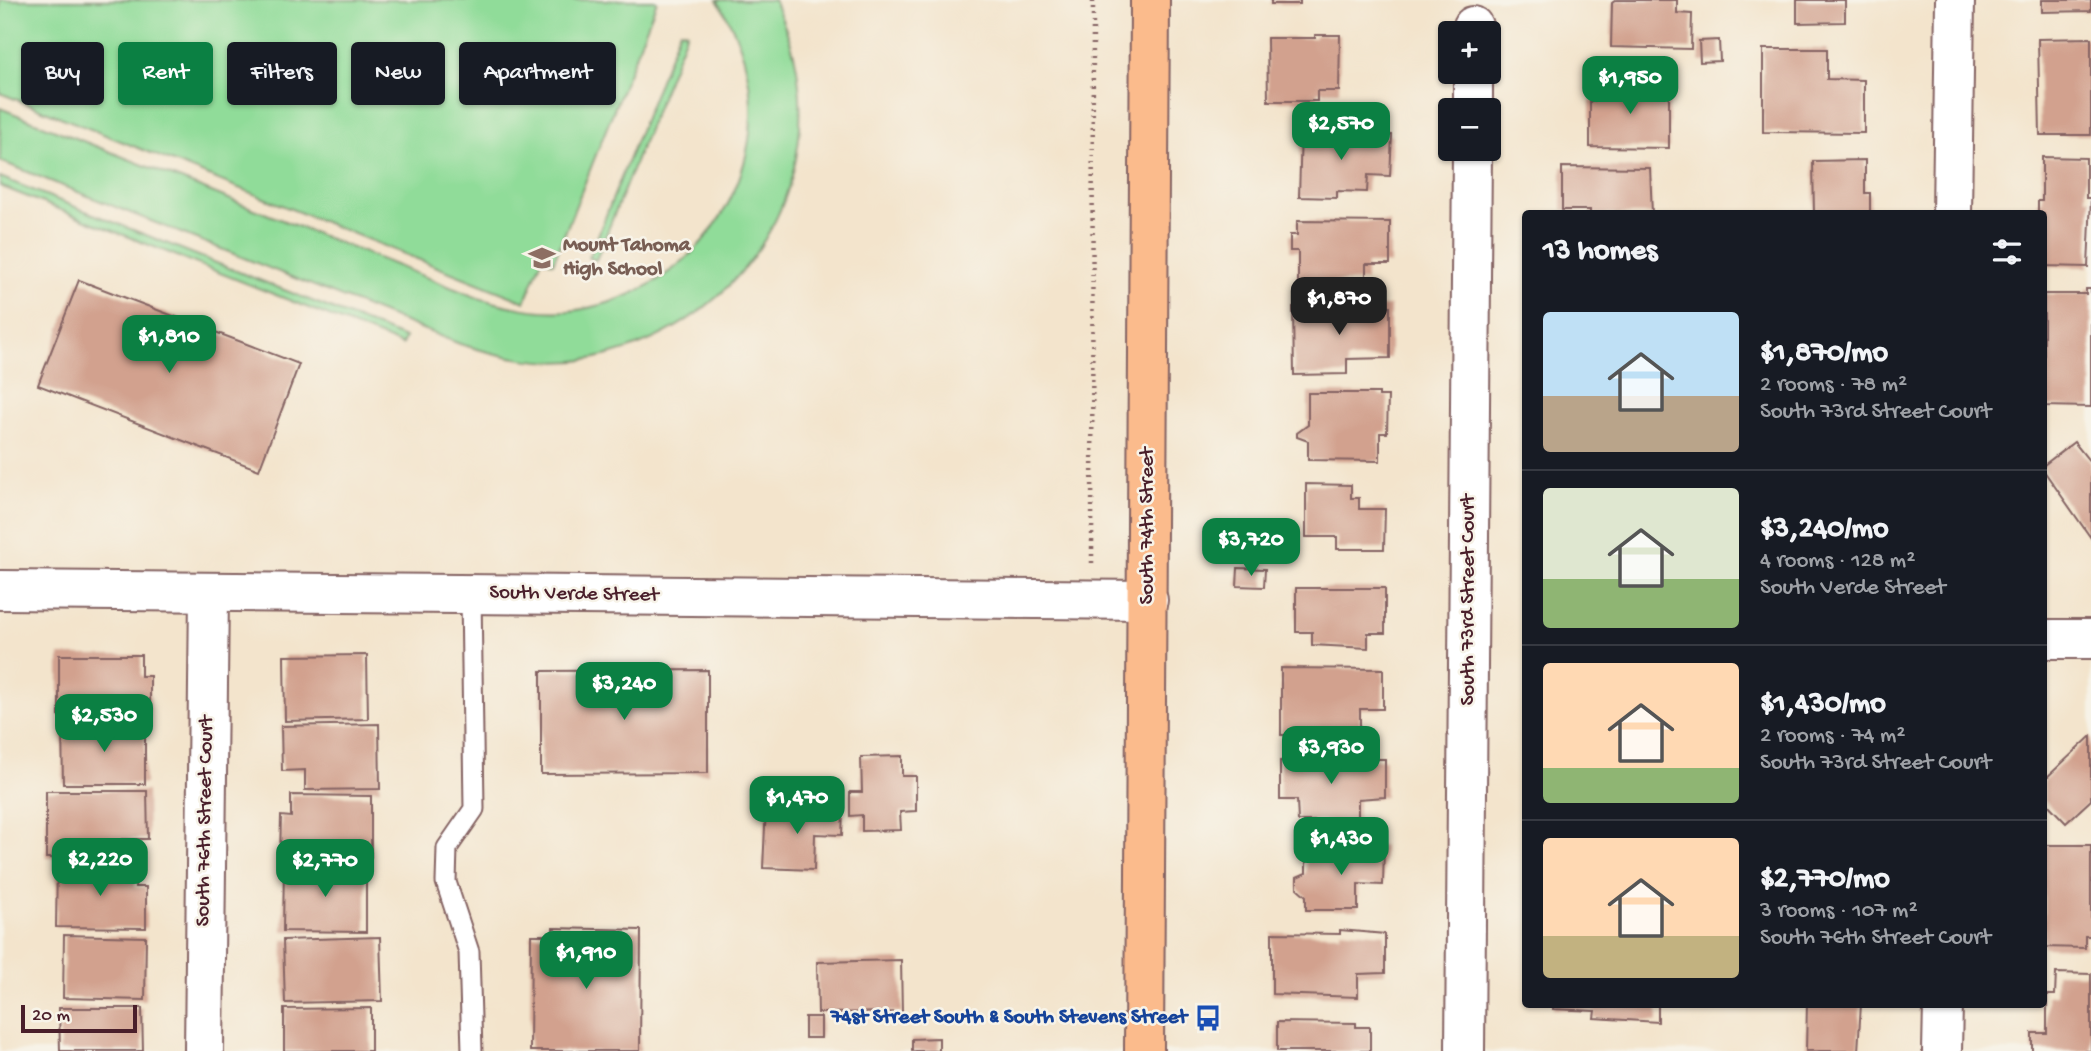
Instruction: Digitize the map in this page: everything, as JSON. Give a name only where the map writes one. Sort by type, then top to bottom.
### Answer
[{"type":"main road","name":"South 74th Street","points":[[1144,1051],[1150,0]]},
{"type":"street","points":[[1952,210],[1955,0]]},
{"type":"street","name":"South 73rd Street Court","points":[[1465,1051],[1472,161]]},
{"type":"street","name":"South Verde Street","points":[[0,590],[1148,600]]},
{"type":"street","name":"South 76th Street Court","points":[[204,1051],[209,592]]},
{"type":"street","points":[[2047,639],[2091,639]]},
{"type":"street","points":[[1942,1051],[1943,1008]]},
{"type":"lane","points":[[471,594],[474,809],[447,848],[446,882],[469,953],[472,1051]]},
{"type":"path","points":[[1092,600],[1093,0]]},
{"type":"green space","points":[[0,0],[657,1],[616,104],[616,42],[459,42],[459,105],[616,105],[553,263],[542,259],[525,302],[30,105],[104,105],[104,42],[21,42],[21,101],[0,93]]},
{"type":"green space","points":[[717,0],[774,0],[797,66],[800,126],[792,174],[776,219],[751,259],[720,294],[682,323],[639,345],[591,359],[541,361],[492,353],[460,344],[0,161],[0,108],[478,298],[530,310],[557,312],[583,309],[633,293],[676,267],[710,232],[734,190],[748,145],[750,96],[740,47]]},
{"type":"green space","points":[[680,30],[687,32],[596,260],[589,258]]},
{"type":"green space","points":[[0,177],[405,338],[402,345],[0,186]]},
{"type":"building","points":[[1271,0],[1300,0],[1300,4],[1271,4]]},
{"type":"building","points":[[1616,0],[1677,0],[1677,13],[1692,14],[1691,49],[1611,47],[1612,3]]},
{"type":"building","points":[[1797,0],[1845,0],[1845,22],[1797,23]]},
{"type":"building","points":[[2042,0],[2091,0],[2091,11],[2042,12]]},
{"type":"building","points":[[1315,35],[1340,35],[1339,91],[1317,91],[1317,101],[1268,101],[1267,38],[1315,38]]},
{"type":"building","points":[[2091,38],[2091,135],[2040,135],[2038,39]]},
{"type":"building","points":[[1719,40],[1720,61],[1700,62],[1699,41]]},
{"type":"building","points":[[1763,49],[1827,49],[1827,79],[1864,80],[1864,133],[1763,132]]},
{"type":"building","points":[[1603,84],[1669,84],[1669,148],[1590,147],[1590,101],[1594,101],[1594,89],[1603,89]]},
{"type":"building","points":[[1301,132],[1392,135],[1390,176],[1368,175],[1367,192],[1337,191],[1337,198],[1299,197]]},
{"type":"building","points":[[2042,157],[2086,158],[2086,198],[2091,198],[2088,267],[2047,266],[2047,210],[2038,210],[2038,201],[2042,201]]},
{"type":"building","points":[[1865,160],[1865,193],[1870,193],[1870,210],[1814,210],[1813,161]]},
{"type":"building","points":[[1562,167],[1650,168],[1652,210],[1562,210]]},
{"type":"building","points":[[1297,221],[1390,222],[1390,264],[1366,264],[1366,281],[1298,284],[1298,251],[1290,251],[1290,235],[1297,235]]},
{"type":"building","points":[[79,280],[299,364],[259,470],[38,385]]},
{"type":"building","points":[[2086,289],[2091,289],[2091,407],[2047,406],[2047,294],[2086,294]]},
{"type":"building","points":[[1390,306],[1390,358],[1347,359],[1347,374],[1294,375],[1293,307]]},
{"type":"building","points":[[1308,393],[1379,393],[1379,396],[1388,396],[1387,433],[1380,433],[1380,461],[1308,460],[1308,441],[1297,437],[1297,433],[1308,425]]},
{"type":"building","points":[[2074,442],[2091,463],[2091,538],[2047,475],[2047,463]]},
{"type":"building","points":[[1306,484],[1351,485],[1351,498],[1359,498],[1359,509],[1385,509],[1384,549],[1337,549],[1337,537],[1306,537]]},
{"type":"building","points":[[1238,568],[1265,569],[1264,587],[1237,586]]},
{"type":"building","points":[[1296,588],[1385,588],[1385,633],[1368,633],[1368,648],[1312,645],[1312,632],[1296,632]]},
{"type":"building","points":[[59,655],[141,655],[141,676],[150,676],[150,717],[59,716]]},
{"type":"building","points":[[367,655],[368,719],[285,721],[284,656]]},
{"type":"building","points":[[1281,668],[1383,669],[1383,709],[1360,709],[1360,735],[1281,735]]},
{"type":"building","points":[[708,670],[708,773],[541,774],[541,671]]},
{"type":"building","points":[[62,724],[145,724],[145,784],[63,784]]},
{"type":"building","points":[[379,724],[380,789],[305,790],[305,770],[282,771],[281,726]]},
{"type":"building","points":[[2091,736],[2091,800],[2066,823],[2047,803],[2047,777]]},
{"type":"building","points":[[902,756],[902,776],[916,776],[916,811],[900,812],[901,830],[862,831],[862,815],[850,816],[850,792],[862,792],[861,757]]},
{"type":"building","points":[[1361,756],[1361,759],[1385,759],[1385,797],[1358,799],[1358,821],[1298,821],[1297,800],[1280,800],[1280,761]]},
{"type":"building","points":[[46,791],[147,791],[148,839],[123,839],[123,858],[46,858]]},
{"type":"building","points":[[291,795],[371,796],[371,857],[280,856],[281,816],[291,817]]},
{"type":"building","points":[[766,807],[843,810],[842,835],[815,834],[814,870],[763,868]]},
{"type":"building","points":[[2047,845],[2091,845],[2091,936],[2085,936],[2085,948],[2047,947]]},
{"type":"building","points":[[1337,846],[1384,846],[1383,885],[1358,884],[1358,910],[1306,910],[1306,896],[1297,888],[1297,877],[1306,873],[1306,856],[1337,857]]},
{"type":"building","points":[[57,866],[136,867],[135,887],[146,887],[146,928],[56,927]]},
{"type":"building","points":[[284,866],[366,867],[366,932],[283,931]]},
{"type":"building","points":[[553,928],[641,930],[640,1051],[530,1051],[531,935],[553,935]]},
{"type":"building","points":[[1340,930],[1385,934],[1385,973],[1358,974],[1358,997],[1272,994],[1272,933],[1340,934]]},
{"type":"building","points":[[64,935],[146,937],[145,1000],[63,998]]},
{"type":"building","points":[[380,937],[382,1001],[285,1003],[283,940]]},
{"type":"building","points":[[901,960],[902,1012],[818,1013],[817,962]]},
{"type":"building","points":[[2056,973],[2091,974],[2091,1051],[2032,1051],[2032,1033],[2047,1033],[2047,995],[2055,995]]},
{"type":"building","points":[[59,1008],[142,1008],[143,1051],[60,1051]]},
{"type":"building","points":[[371,1008],[371,1051],[284,1051],[284,1009]]},
{"type":"building","points":[[1658,1008],[1658,1022],[1594,1018],[1595,1011],[1553,1009]]},
{"type":"building","points":[[1807,1008],[1861,1008],[1858,1051],[1806,1051]]},
{"type":"building","points":[[805,1017],[821,1017],[821,1038],[805,1038]]},
{"type":"building","points":[[1277,1022],[1356,1023],[1356,1027],[1370,1027],[1370,1051],[1277,1051]]},
{"type":"building","points":[[939,1038],[939,1051],[912,1051],[912,1039]]},
{"type":"place","name":"Mount Tahoma High School","points":[[542,258]]},
{"type":"place","name":"74st Street South & South Stevens Street","points":[[1208,1018]]}]
